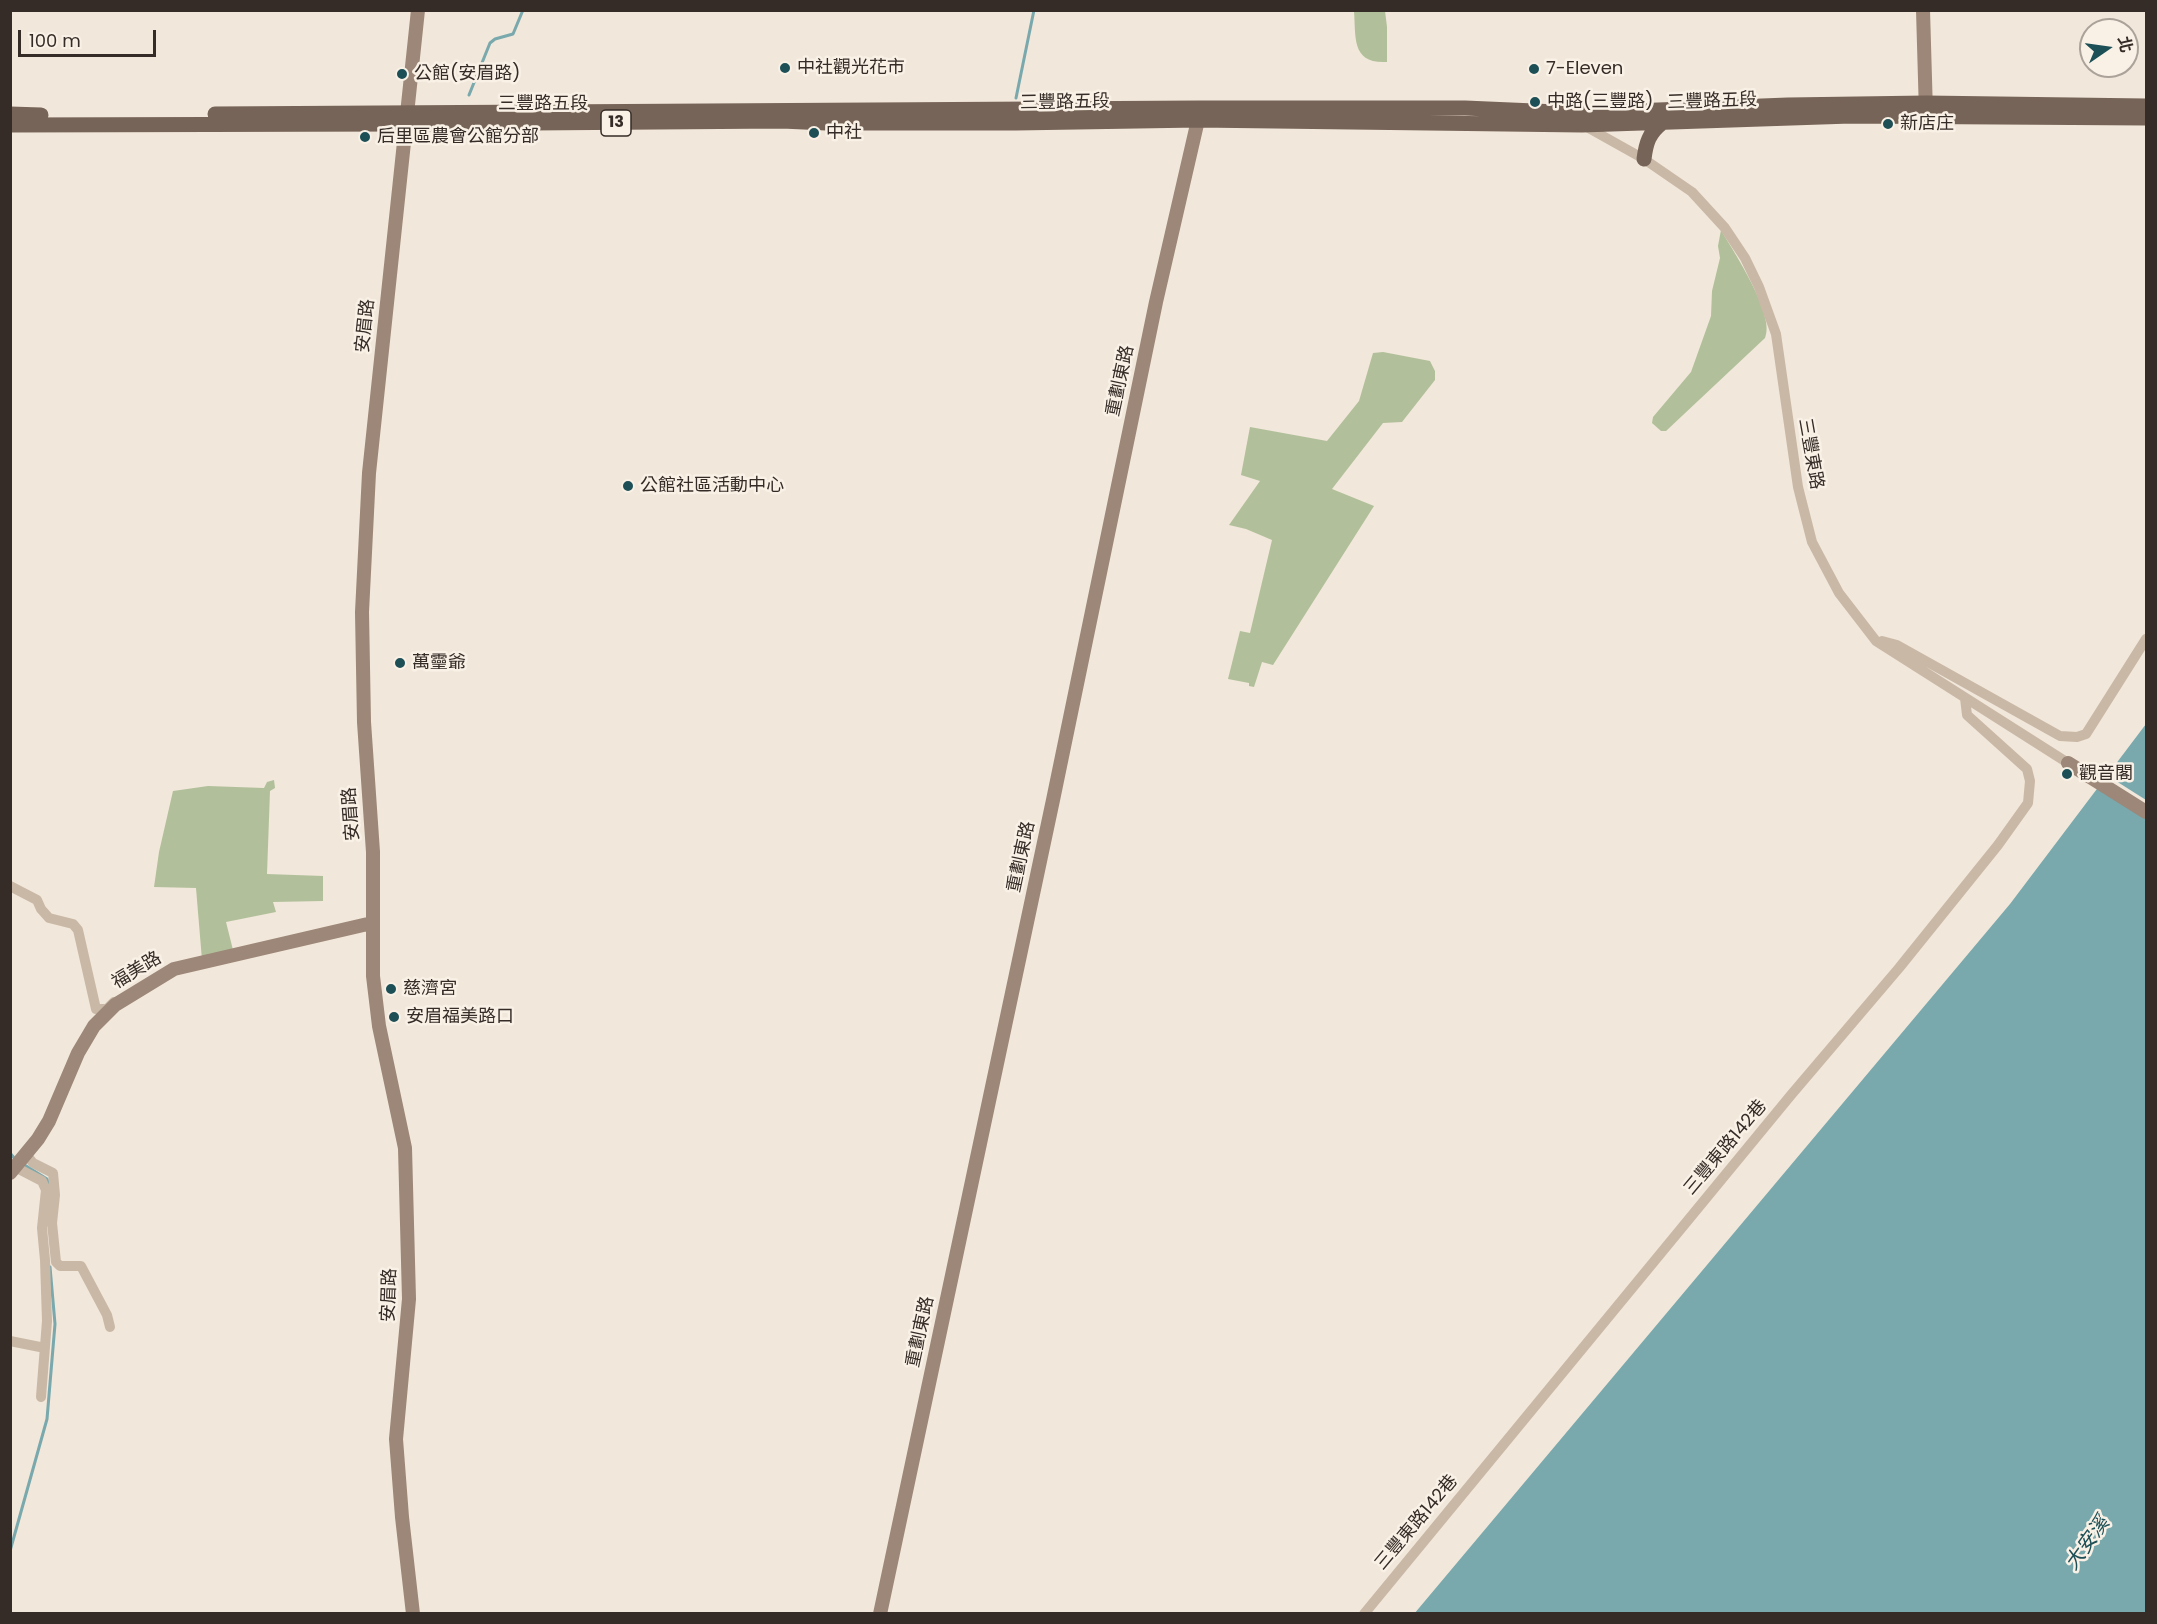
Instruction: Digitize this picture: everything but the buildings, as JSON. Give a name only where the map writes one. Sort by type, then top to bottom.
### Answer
[{"type":"main road","name":"三豐路五段","points":[[1581,119],[1788,105],[2118,112]]},
{"type":"main road","name":"13","points":[[2118,112],[2146,106]]},
{"type":"main road","name":"三豐路五段","points":[[10,125],[406,118],[1198,114],[1465,108],[1581,119],[1662,123],[1851,116],[1926,109]]},
{"type":"main road","name":"13","points":[[2118,112],[2146,118]]},
{"type":"main road","name":"三豐路五段","points":[[10,114],[406,118]]},
{"type":"main road","points":[[1644,159],[1650,134],[1662,123]]},
{"type":"street","name":"安眉路","points":[[413,1614],[396,1439],[409,1299],[405,1148],[379,1026],[373,976],[373,852],[364,722],[362,612],[366,513],[418,10]]},
{"type":"street","points":[[1923,10],[1926,109]]},
{"type":"street","points":[[2118,112],[2146,98]]},
{"type":"street","points":[[2118,112],[2146,126]]},
{"type":"street","name":"重劃東路","points":[[880,1614],[1051,812],[1156,302],[1198,114]]},
{"type":"street","name":"三豐東路","points":[[1581,119],[1692,192],[1725,228],[1744,258],[1759,287],[1776,334],[1798,487],[1812,542],[1839,593],[1876,641],[2067,763]]},
{"type":"street","points":[[1876,641],[1897,645],[2060,736],[2077,737],[2086,734],[2146,639]]},
{"type":"street","name":"三豐東路142巷","points":[[1364,1614],[1791,1095],[1857,1020],[1998,844],[2028,803],[2030,781],[2027,769],[1967,715],[1965,698]]},
{"type":"street","points":[[2067,763],[2146,812]]},
{"type":"street","points":[[10,885],[37,900],[49,918],[73,924],[78,930],[96,1009],[106,1009],[115,1002],[118,1004]]},
{"type":"street","name":"福美路","points":[[13,1170],[49,1121],[78,1053],[94,1026],[118,1004],[174,969],[372,923]]},
{"type":"street","points":[[26,1154],[33,1163],[53,1173],[55,1195],[52,1223],[56,1263],[60,1266],[81,1266],[108,1315],[110,1327]]},
{"type":"street","points":[[13,1170],[42,1181],[46,1190],[42,1228],[47,1322],[41,1397]]},
{"type":"street","points":[[10,1341],[45,1348]]},
{"type":"green space","points":[[1354,11],[1385,11],[1387,62],[1367,59],[1361,54],[1356,39]]},
{"type":"green space","points":[[1721,230],[1759,299],[1767,328],[1765,338],[1666,431],[1661,431],[1652,423],[1653,417],[1691,372],[1711,316],[1712,291],[1720,258],[1718,246]]},
{"type":"green space","points":[[1383,352],[1430,361],[1435,371],[1435,380],[1402,422],[1383,423],[1332,489],[1374,506],[1273,665],[1262,662],[1254,687],[1249,686],[1249,683],[1228,679],[1240,631],[1250,633],[1272,540],[1246,529],[1229,525],[1260,481],[1241,475],[1250,427],[1327,441],[1359,401],[1373,353]]},
{"type":"green space","points":[[274,780],[275,788],[270,791],[267,874],[323,876],[323,901],[273,902],[276,912],[226,922],[234,954],[202,960],[196,888],[154,887],[159,852],[173,791],[208,786],[264,788],[267,782]]},
{"type":"water","name":"大安溪","points":[[2146,724],[2146,1613],[1414,1614],[2010,904]]},
{"type":"pier","points":[[2105,774],[2146,800],[2146,813],[2098,783]]},
{"type":"waterway","points":[[469,95],[490,43],[495,39],[513,34],[523,10]]},
{"type":"waterway","points":[[1016,98],[1034,10]]},
{"type":"waterway","points":[[10,1153],[15,1159]]},
{"type":"waterway","points":[[23,1164],[47,1179],[48,1183]]},
{"type":"waterway","points":[[10,1551],[47,1419],[55,1324],[50,1267]]},
{"type":"place","name":"中社觀光花市","points":[[785,68]]},
{"type":"place","name":"7-Eleven","points":[[1534,69]]},
{"type":"place","name":"公館(安眉路)","points":[[402,74]]},
{"type":"place","name":"中路(三豐路)","points":[[1535,102]]},
{"type":"place","name":"新店庄","points":[[1888,124]]},
{"type":"place","name":"中社","points":[[814,133]]},
{"type":"place","name":"后里區農會公館分部","points":[[365,137]]},
{"type":"place","name":"公館社區活動中心","points":[[628,486]]},
{"type":"place","name":"萬𤫊爺","points":[[400,663]]},
{"type":"place","name":"觀音閣","points":[[2067,774]]},
{"type":"place","name":"慈濟宮","points":[[391,989]]},
{"type":"place","name":"安眉福美路口","points":[[394,1017]]}]
